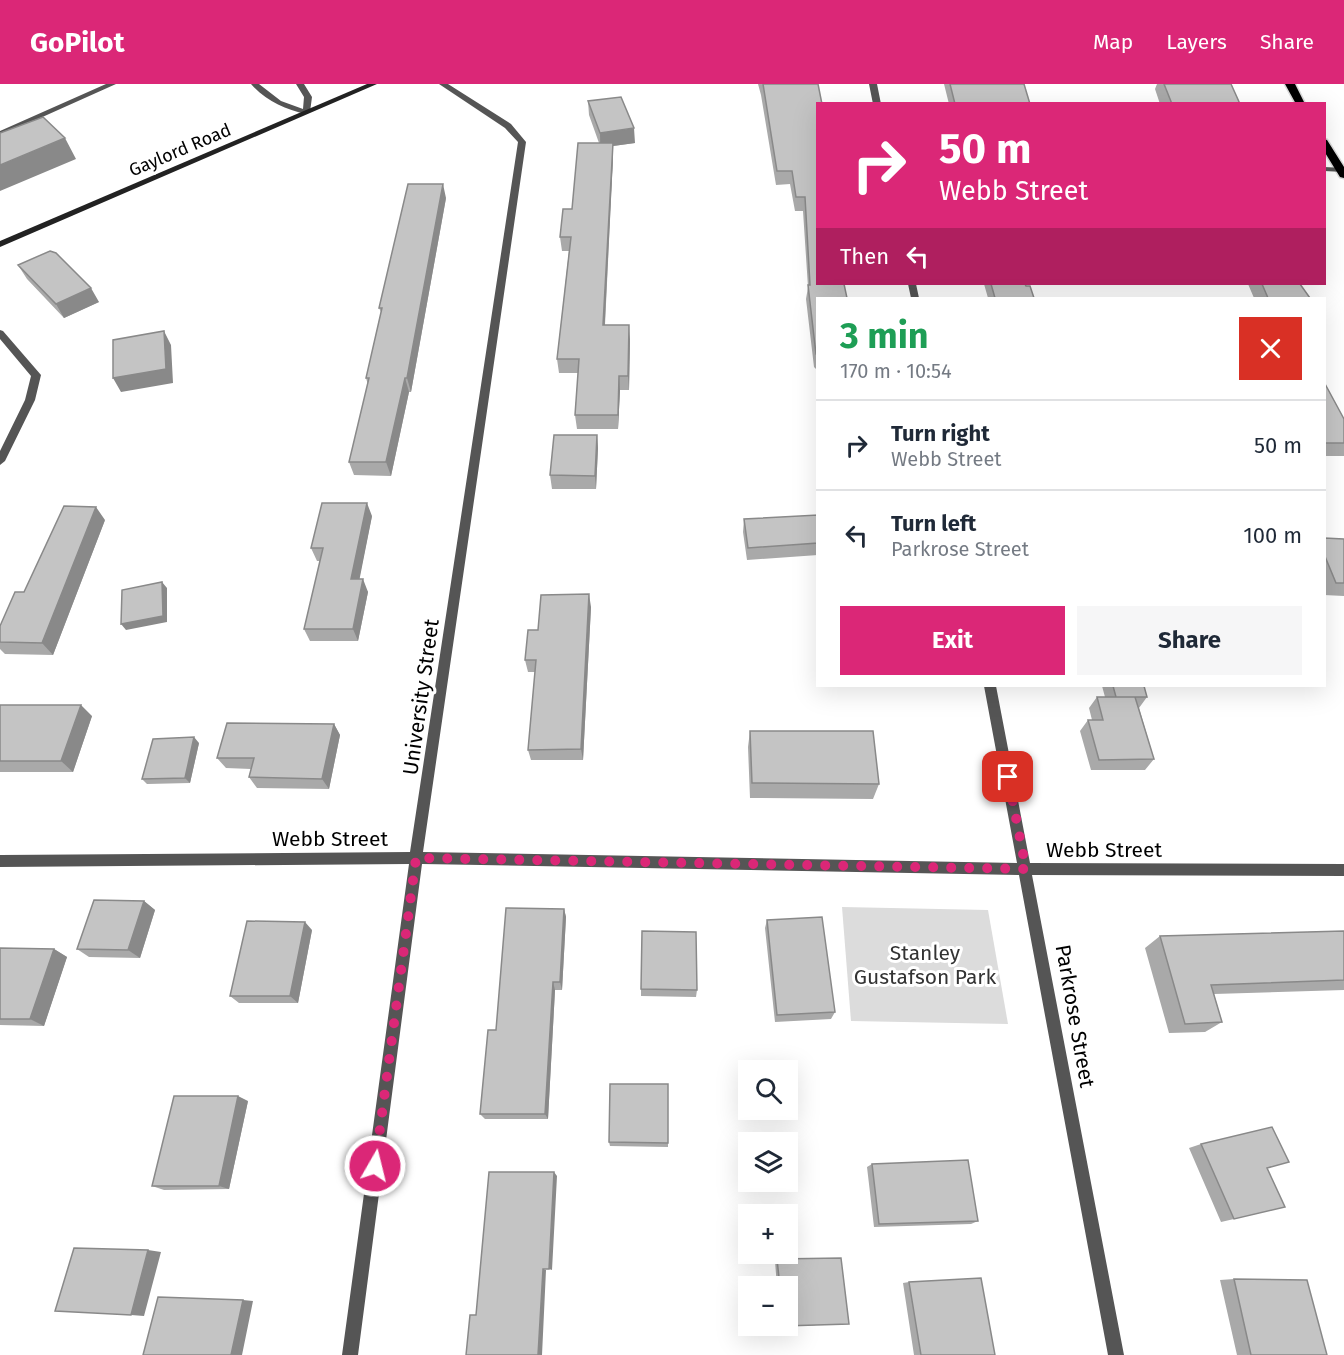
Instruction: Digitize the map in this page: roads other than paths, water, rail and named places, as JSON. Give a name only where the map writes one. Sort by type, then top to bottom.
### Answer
[{"type":"main road","points":[[1290,84],[1300,102]]},
{"type":"main road","points":[[1326,145],[1343,171]]},
{"type":"street","points":[[0,134],[112,84]]},
{"type":"street","points":[[255,84],[282,106],[306,112],[308,97],[300,84]]},
{"type":"street","name":"Gaylord Road","points":[[0,244],[374,84]]},
{"type":"street","name":"University Street","points":[[350,1355],[416,858],[522,142],[508,126],[443,84]]},
{"type":"street","points":[[873,84],[877,102]]},
{"type":"street","points":[[1326,169],[1343,171]]},
{"type":"street","points":[[0,333],[36,375],[30,400],[0,461]]},
{"type":"street","name":"Parkrose Street","points":[[990,687],[1116,1355]]},
{"type":"street","name":"Webb Street","points":[[0,861],[416,858],[1026,869],[1344,870]]},
{"type":"park label","name":"Stanley Gustafson Park","points":[[925,965]]}]
